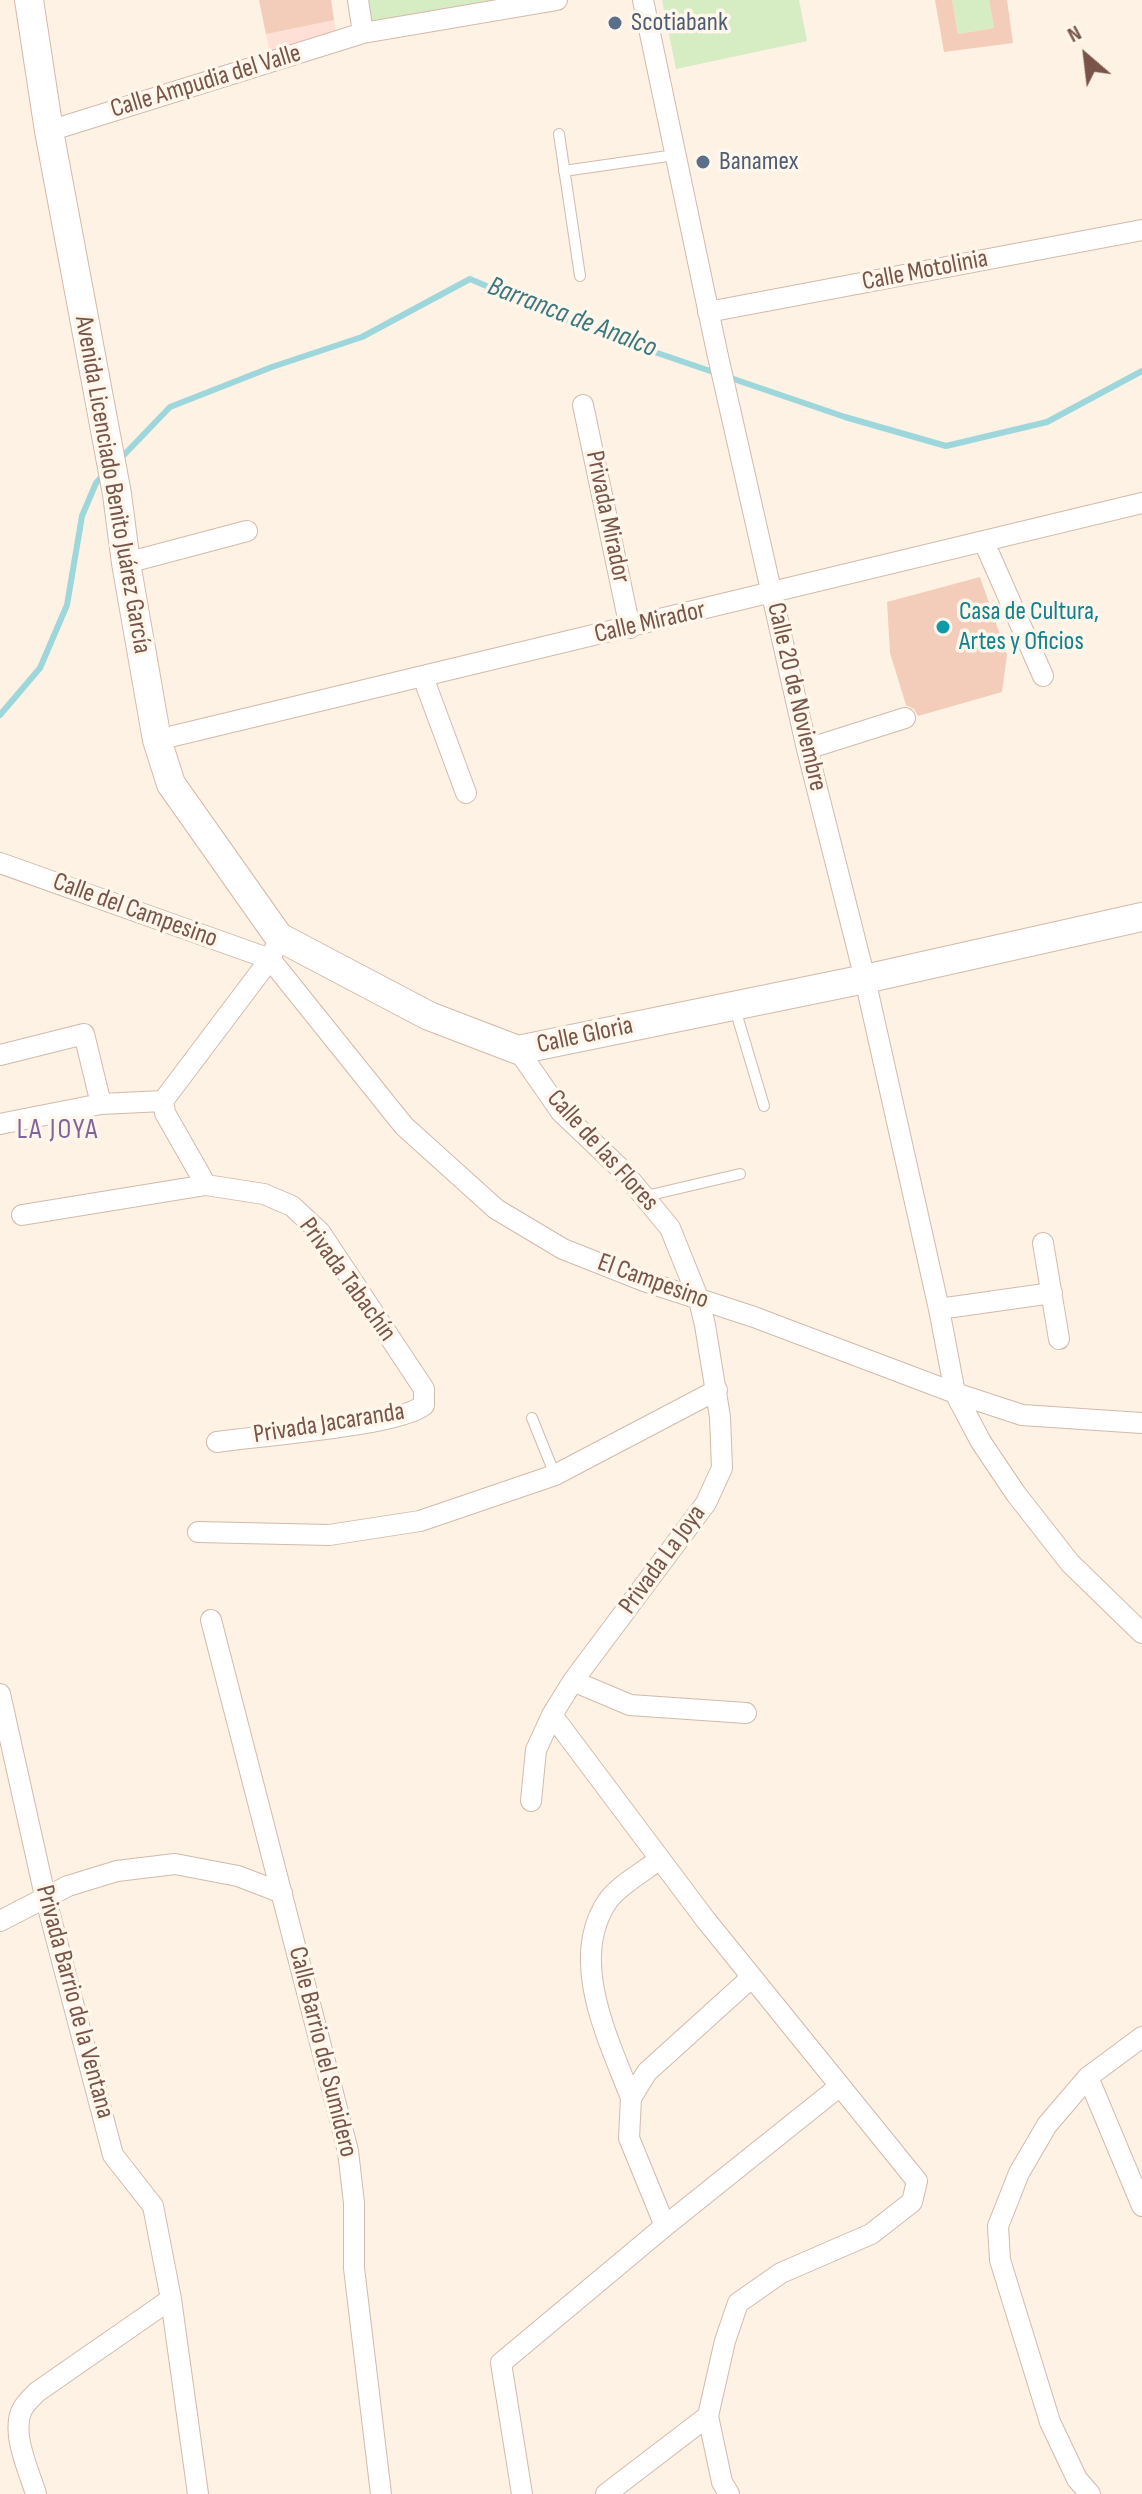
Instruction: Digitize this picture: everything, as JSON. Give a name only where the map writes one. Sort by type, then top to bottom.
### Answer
[{"type":"main road","name":"Avenida Licenciado Benito Juárez García","points":[[29,0],[49,131],[117,494],[157,740],[171,784],[274,948]]},
{"type":"main road","name":"Calle Gloria","points":[[274,948],[429,1016],[518,1050],[865,979],[1142,917]]},
{"type":"street","points":[[358,0],[363,33]]},
{"type":"street","name":"Calle Ampudia del Valle","points":[[49,131],[363,33],[557,0]]},
{"type":"street","name":"Calle 20 de Noviembre","points":[[643,0],[771,594],[865,979],[955,1393],[981,1442],[1016,1494],[1070,1563],[1142,1633]]},
{"type":"street","name":"Calle Motolinia","points":[[708,312],[1142,230]]},
{"type":"street","name":"Privada Mirador","points":[[583,405],[630,628]]},
{"type":"street","name":"Calle Mirador","points":[[157,740],[1142,503]]},
{"type":"street","points":[[126,563],[247,531]]},
{"type":"street","points":[[984,542],[1043,676]]},
{"type":"street","points":[[423,677],[466,793]]},
{"type":"street","points":[[807,749],[905,718]]},
{"type":"street","name":"Calle del Campesino","points":[[0,863],[274,948]]},
{"type":"street","points":[[206,1185],[165,1113],[163,1101],[274,948]]},
{"type":"street","name":"El Campesino","points":[[274,948],[404,1126],[496,1209],[563,1249],[1022,1415],[1142,1423]]},
{"type":"street","points":[[0,1055],[84,1034],[101,1104]]},
{"type":"street","name":"Calle de las Flores","points":[[518,1050],[561,1112],[646,1196],[670,1228],[699,1300]]},
{"type":"street","points":[[0,1124],[101,1104],[163,1101]]},
{"type":"street","name":"Privada Tabachín","points":[[22,1215],[206,1185],[264,1194],[292,1206],[320,1232],[424,1389]]},
{"type":"street","points":[[1043,1243],[1059,1339]]},
{"type":"street","points":[[939,1309],[1052,1293]]},
{"type":"street","name":"Privada La Joya","points":[[531,1801],[536,1750],[552,1715],[573,1681],[706,1503],[722,1468],[717,1390],[699,1300]]},
{"type":"street","name":"Privada Jacaranda","points":[[217,1442],[386,1419],[416,1411],[424,1405],[424,1389]]},
{"type":"street","points":[[198,1532],[329,1535],[420,1521],[555,1475],[717,1390]]},
{"type":"street","name":"Calle Barrio del Sumidero","points":[[211,1620],[348,2151],[354,2203],[354,2268],[381,2494]]},
{"type":"street","points":[[573,1681],[630,1705],[746,1713]]},
{"type":"street","name":"Privada Barrio de la Ventana","points":[[0,1694],[45,1896],[113,2155],[153,2206],[171,2299],[198,2494]]},
{"type":"street","points":[[552,1715],[752,1977],[917,2181],[912,2202],[871,2234],[781,2273],[738,2303],[725,2341],[708,2416],[722,2482],[729,2494]]},
{"type":"street","points":[[660,1859],[608,1899],[595,1925],[591,1962],[599,2014],[631,2098],[629,2138],[665,2226]]},
{"type":"street","points":[[0,1921],[68,1886],[117,1871],[175,1864],[238,1876],[282,1893]]},
{"type":"street","points":[[631,2098],[647,2072],[752,1977]]},
{"type":"street","points":[[1090,2494],[1077,2479],[1050,2422],[1000,2260],[998,2226],[1019,2173],[1047,2125],[1088,2077],[1142,2037]]},
{"type":"street","points":[[1088,2077],[1142,2206]]},
{"type":"street","points":[[522,2494],[501,2363],[840,2086]]},
{"type":"street","points":[[36,2494],[19,2433],[21,2412],[27,2402],[171,2299]]},
{"type":"street","points":[[606,2494],[708,2416]]},
{"type":"lane","points":[[559,134],[580,276]]},
{"type":"lane","points":[[564,171],[675,155]]},
{"type":"lane","points":[[733,1004],[764,1106]]},
{"type":"lane","points":[[646,1196],[740,1174]]},
{"type":"lane","points":[[532,1418],[555,1475]]},
{"type":"shaded area","points":[[259,0],[331,0],[337,38],[270,54]]},
{"type":"green space","points":[[362,0],[530,0],[367,25]]},
{"type":"green space","points":[[662,0],[799,0],[807,41],[676,69]]},
{"type":"green space","points":[[952,0],[989,0],[994,28],[958,34]]},
{"type":"building","points":[[259,0],[331,0],[334,20],[266,34]]},
{"type":"building","points":[[935,0],[952,0],[958,34],[994,28],[989,0],[1007,0],[1013,43],[944,52]]},
{"type":"building","name":"Casa de Cultura, Artes y Oficios","points":[[980,577],[1007,655],[1002,692],[918,716],[914,709],[906,705],[890,653],[887,602]]},
{"type":"waterway","name":"Barranca de Analco","points":[[121,458],[170,407],[272,367],[362,337],[470,279],[590,330],[845,417],[946,446],[1047,422],[1142,371]]},
{"type":"waterway","name":"Barranca de Analco","points":[[0,715],[40,668],[67,605],[82,516],[96,483],[104,474]]},
{"type":"place","name":"Scotiabank","points":[[615,23]]},
{"type":"place","name":"Banamex","points":[[703,162]]},
{"type":"place","name":"Casa de Cultura, Artes y Oficios","points":[[943,627]]},
{"type":"district","name":"LA JOYA","points":[[58,1131]]}]
